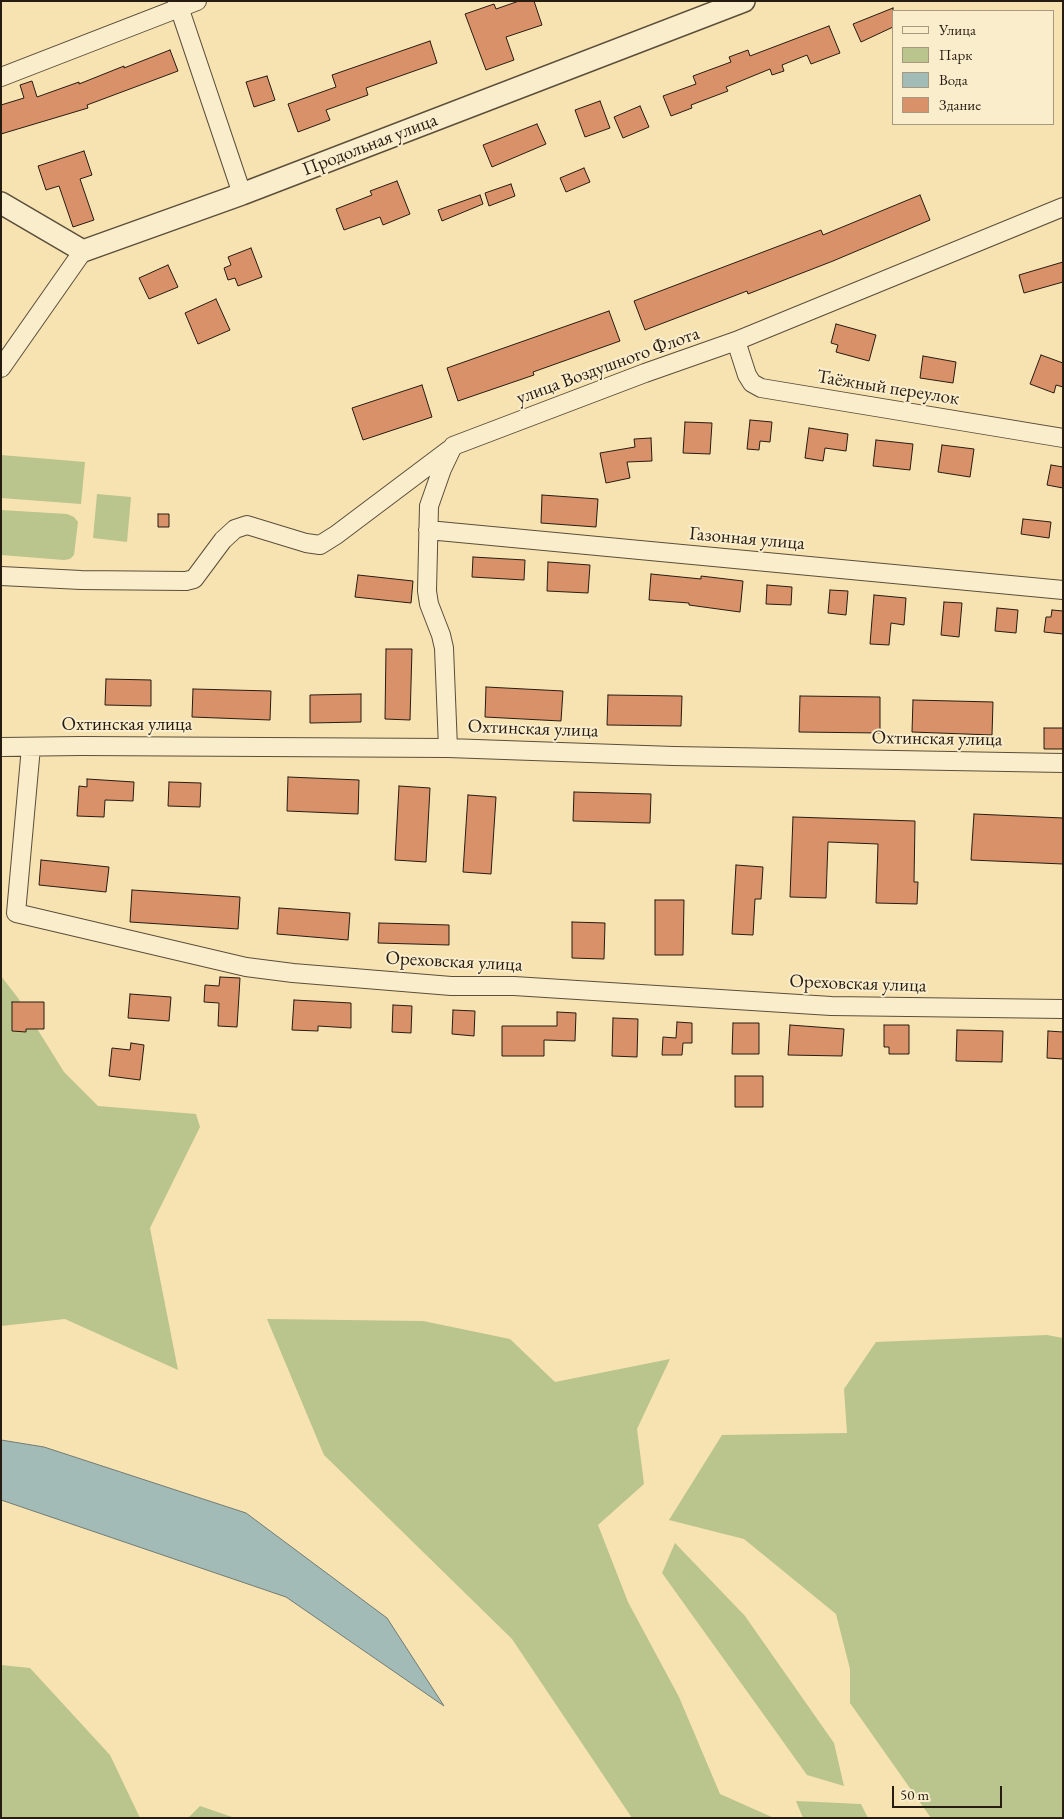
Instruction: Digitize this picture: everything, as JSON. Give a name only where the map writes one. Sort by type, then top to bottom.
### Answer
[{"type":"street","points":[[1,77],[178,5],[197,1]]},
{"type":"street","name":"Продольная улица","points":[[83,251],[242,194],[744,1]]},
{"type":"street","points":[[178,5],[242,194]]},
{"type":"street","points":[[1,203],[83,251],[1,368]]},
{"type":"street","name":"улица Воздушного Флота","points":[[1,576],[81,580],[186,581],[194,578],[223,540],[235,529],[247,525],[306,543],[320,545],[336,535],[453,446],[645,373],[736,341],[1063,207]]},
{"type":"street","name":"Таёжный переулок","points":[[736,341],[747,375],[752,383],[761,388],[1063,438]]},
{"type":"street","points":[[448,748],[444,648],[429,604],[427,592],[428,530],[429,506],[442,469],[453,446]]},
{"type":"street","name":"Газонная улица","points":[[428,530],[1063,590]]},
{"type":"street","name":"Охтинская улица","points":[[1,747],[448,748],[682,756],[1063,763]]},
{"type":"street","name":"Ореховская улица","points":[[31,747],[16,913],[246,968],[293,973],[451,986],[514,986],[831,1006],[1063,1010]]},
{"type":"green space","points":[[1,455],[85,462],[81,504],[1,498]]},
{"type":"green space","points":[[97,494],[131,497],[127,542],[93,538]]},
{"type":"green space","points":[[1,510],[67,514],[74,517],[78,522],[74,555],[70,559],[64,560],[1,555]]},
{"type":"green space","points":[[1,976],[18,998],[64,1072],[98,1106],[196,1114],[200,1127],[150,1228],[178,1370],[65,1319],[1,1326]]},
{"type":"green space","points":[[267,1319],[423,1321],[510,1339],[555,1382],[670,1359],[637,1429],[644,1484],[598,1525],[628,1602],[679,1697],[720,1794],[774,1818],[632,1818],[512,1639],[324,1455]]},
{"type":"green space","points":[[1047,1335],[1063,1338],[1063,1818],[931,1818],[850,1703],[850,1669],[836,1614],[744,1539],[669,1520],[722,1435],[847,1433],[844,1389],[876,1342]]},
{"type":"green space","points":[[675,1543],[745,1616],[834,1743],[844,1786],[807,1775],[662,1573]]},
{"type":"green space","points":[[1,1665],[30,1668],[110,1755],[140,1818],[1,1818]]},
{"type":"green space","points":[[796,1801],[861,1804],[868,1818],[803,1818]]},
{"type":"green space","points":[[200,1806],[235,1818],[188,1818]]},
{"type":"water","points":[[1,1440],[44,1447],[246,1513],[387,1618],[444,1706],[286,1597],[1,1500]]},
{"type":"building","points":[[519,1],[534,1],[542,25],[506,37],[514,60],[486,70],[465,14],[494,4],[496,9]]},
{"type":"building","points":[[893,8],[892,27],[861,42],[853,24]]},
{"type":"building","points":[[829,26],[840,53],[811,64],[807,55],[782,65],[784,71],[772,75],[770,69],[726,87],[728,91],[691,105],[692,108],[671,116],[663,96],[696,84],[693,76],[731,62],[729,57],[748,50],[750,56]]},
{"type":"building","points":[[430,41],[437,63],[366,88],[368,95],[326,110],[330,120],[298,132],[288,104],[336,87],[332,75]]},
{"type":"building","points":[[170,50],[178,71],[87,105],[88,108],[1,134],[1,105],[24,98],[20,85],[32,81],[37,97],[79,82],[79,84]]},
{"type":"building","points":[[267,76],[275,100],[254,107],[246,82]]},
{"type":"building","points":[[600,101],[610,128],[585,137],[575,110]]},
{"type":"building","points":[[640,106],[649,127],[623,138],[614,117]]},
{"type":"building","points":[[537,124],[546,144],[492,167],[483,145]]},
{"type":"building","points":[[84,151],[92,175],[80,179],[94,220],[73,227],[59,186],[46,190],[38,166]]},
{"type":"building","points":[[584,168],[590,182],[566,192],[560,178]]},
{"type":"building","points":[[397,181],[410,214],[383,225],[380,217],[344,230],[336,209],[372,195],[370,191]]},
{"type":"building","points":[[511,184],[515,196],[489,206],[485,193]]},
{"type":"building","points":[[480,195],[483,204],[442,221],[438,210]]},
{"type":"building","points":[[920,195],[930,220],[748,294],[747,291],[645,330],[634,301],[821,230],[823,235]]},
{"type":"building","points":[[251,248],[262,277],[238,286],[235,278],[228,280],[224,268],[231,265],[228,257]]},
{"type":"building","points":[[1063,262],[1063,282],[1024,293],[1019,275]]},
{"type":"building","points":[[168,265],[178,287],[149,299],[139,278]]},
{"type":"building","points":[[216,299],[230,330],[198,344],[185,313]]},
{"type":"building","points":[[609,311],[620,341],[533,372],[534,375],[458,401],[447,368]]},
{"type":"building","points":[[836,324],[876,335],[869,361],[836,352],[838,345],[831,343]]},
{"type":"building","points":[[1041,355],[1063,363],[1063,387],[1056,385],[1054,393],[1030,384]]},
{"type":"building","points":[[923,356],[956,362],[953,383],[920,378]]},
{"type":"building","points":[[422,385],[432,417],[363,440],[352,408]]},
{"type":"building","points":[[750,420],[772,422],[770,442],[760,441],[759,450],[747,449]]},
{"type":"building","points":[[685,422],[712,423],[710,454],[683,453]]},
{"type":"building","points":[[809,428],[848,434],[846,451],[825,448],[823,461],[805,458]]},
{"type":"building","points":[[651,438],[652,461],[627,462],[630,478],[606,483],[600,453],[635,447],[634,439]]},
{"type":"building","points":[[876,440],[913,444],[910,470],[873,466]]},
{"type":"building","points":[[942,445],[974,449],[970,477],[938,472]]},
{"type":"building","points":[[1051,465],[1063,467],[1063,488],[1047,485]]},
{"type":"building","points":[[542,495],[598,499],[596,527],[541,523]]},
{"type":"building","points":[[158,514],[169,514],[169,527],[158,527]]},
{"type":"building","points":[[1023,519],[1051,522],[1049,538],[1021,534]]},
{"type":"building","points":[[473,557],[525,560],[524,580],[472,577]]},
{"type":"building","points":[[548,562],[590,565],[588,593],[547,591]]},
{"type":"building","points":[[651,574],[701,579],[701,576],[743,581],[740,612],[689,605],[689,603],[649,600]]},
{"type":"building","points":[[358,575],[413,581],[411,603],[355,597]]},
{"type":"building","points":[[767,585],[792,587],[791,605],[766,604]]},
{"type":"building","points":[[830,590],[848,591],[846,615],[828,613]]},
{"type":"building","points":[[874,595],[906,598],[904,625],[891,623],[889,645],[870,644]]},
{"type":"building","points":[[944,602],[962,603],[959,637],[941,635]]},
{"type":"building","points":[[997,608],[1018,610],[1016,633],[995,631]]},
{"type":"building","points":[[1052,610],[1063,611],[1063,634],[1044,632],[1046,617],[1051,617]]},
{"type":"building","points":[[386,649],[412,649],[410,720],[385,719]]},
{"type":"building","points":[[106,679],[151,680],[151,706],[105,705]]},
{"type":"building","points":[[486,687],[563,691],[561,721],[485,717]]},
{"type":"building","points":[[193,689],[271,691],[270,720],[192,717]]},
{"type":"building","points":[[361,694],[361,722],[310,723],[310,695]]},
{"type":"building","points":[[608,695],[682,696],[681,726],[607,725]]},
{"type":"building","points":[[800,696],[880,697],[880,733],[799,732]]},
{"type":"building","points":[[913,700],[993,702],[992,735],[912,732]]},
{"type":"building","points":[[1044,728],[1063,728],[1063,749],[1044,749]]},
{"type":"building","points":[[288,777],[359,780],[358,814],[287,811]]},
{"type":"building","points":[[87,779],[134,782],[133,801],[105,800],[104,817],[77,816],[79,786],[87,787]]},
{"type":"building","points":[[169,782],[201,783],[200,807],[168,806]]},
{"type":"building","points":[[399,786],[430,788],[426,862],[395,860]]},
{"type":"building","points":[[574,792],[651,794],[650,823],[573,821]]},
{"type":"building","points":[[468,795],[496,797],[491,874],[463,872]]},
{"type":"building","points":[[974,814],[1063,818],[1063,864],[971,860]]},
{"type":"building","points":[[793,817],[915,821],[914,882],[918,882],[917,904],[876,903],[878,844],[828,842],[826,898],[790,897]]},
{"type":"building","points":[[41,860],[109,867],[106,892],[39,885]]},
{"type":"building","points":[[736,865],[763,867],[761,899],[755,899],[753,935],[732,934]]},
{"type":"building","points":[[132,890],[240,897],[238,929],[130,922]]},
{"type":"building","points":[[655,900],[684,900],[683,955],[655,955]]},
{"type":"building","points":[[279,908],[350,913],[348,940],[277,934]]},
{"type":"building","points":[[572,922],[605,923],[604,959],[572,958]]},
{"type":"building","points":[[379,923],[449,925],[449,945],[378,943]]},
{"type":"building","points":[[220,977],[240,978],[237,1027],[218,1026],[219,1003],[204,1002],[205,985],[219,986]]},
{"type":"building","points":[[130,994],[171,997],[169,1021],[128,1018]]},
{"type":"building","points":[[294,1000],[351,1003],[351,1028],[318,1026],[318,1031],[292,1030]]},
{"type":"building","points":[[12,1002],[44,1002],[44,1029],[26,1029],[26,1032],[12,1031]]},
{"type":"building","points":[[393,1005],[412,1006],[411,1033],[392,1032]]},
{"type":"building","points":[[453,1010],[475,1011],[474,1036],[452,1034]]},
{"type":"building","points":[[557,1012],[576,1013],[575,1041],[544,1040],[544,1056],[502,1056],[502,1026],[557,1026]]},
{"type":"building","points":[[613,1018],[638,1019],[637,1057],[612,1056]]},
{"type":"building","points":[[677,1022],[692,1023],[692,1043],[683,1043],[682,1055],[662,1055],[663,1037],[676,1038]]},
{"type":"building","points":[[733,1023],[759,1023],[759,1054],[732,1054]]},
{"type":"building","points":[[790,1025],[844,1029],[842,1056],[788,1055]]},
{"type":"building","points":[[884,1025],[909,1025],[909,1054],[889,1054],[889,1047],[884,1047]]},
{"type":"building","points":[[957,1030],[1003,1031],[1002,1062],[956,1061]]},
{"type":"building","points":[[1048,1031],[1063,1032],[1063,1059],[1047,1058]]},
{"type":"building","points":[[131,1043],[144,1045],[140,1080],[109,1076],[112,1048],[130,1050]]},
{"type":"building","points":[[735,1076],[763,1076],[763,1107],[735,1107]]}]
